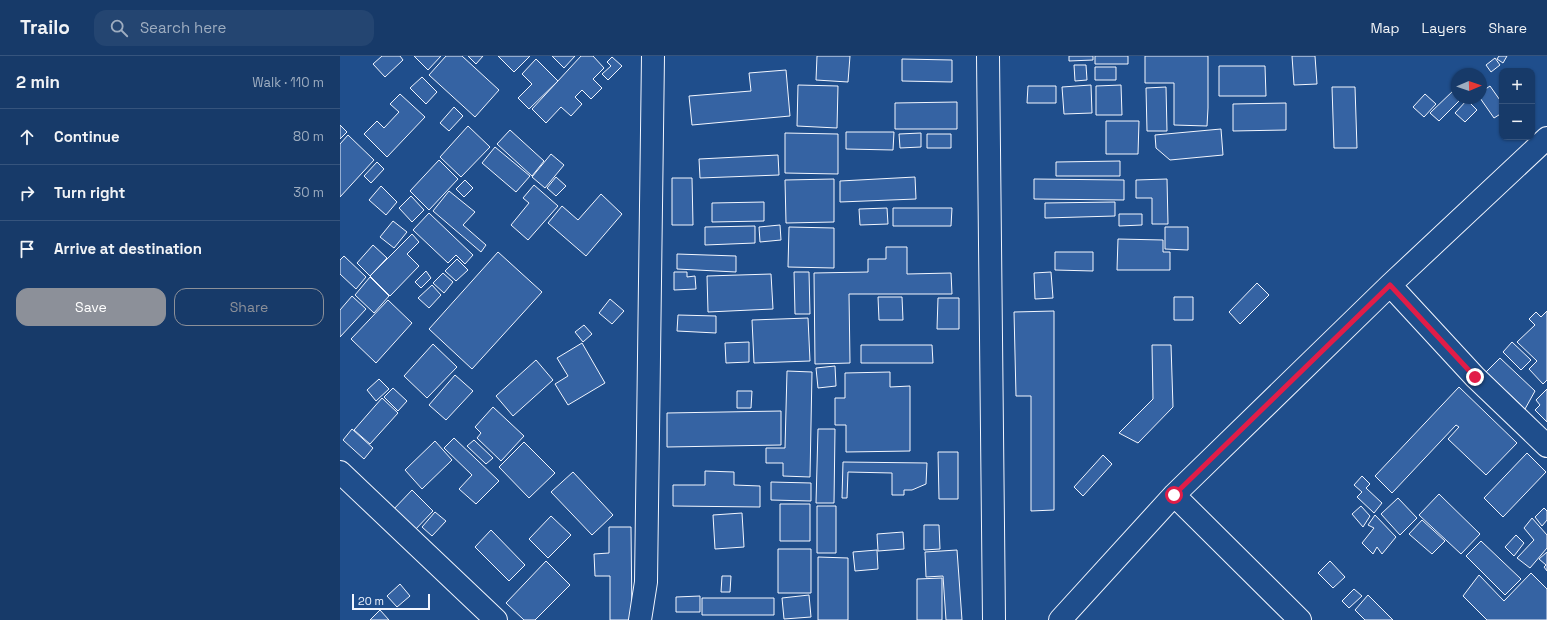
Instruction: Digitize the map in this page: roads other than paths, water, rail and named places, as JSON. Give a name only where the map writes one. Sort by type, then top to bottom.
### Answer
[{"type":"street","points":[[640,620],[646,582],[653,56]]},
{"type":"street","points":[[988,56],[994,620]]},
{"type":"street","points":[[1060,620],[1174,495],[1390,285],[1547,138]]},
{"type":"street","points":[[1390,285],[1475,377],[1547,446]]},
{"type":"street","points":[[340,472],[496,620]]},
{"type":"street","points":[[1174,495],[1300,620]]}]
